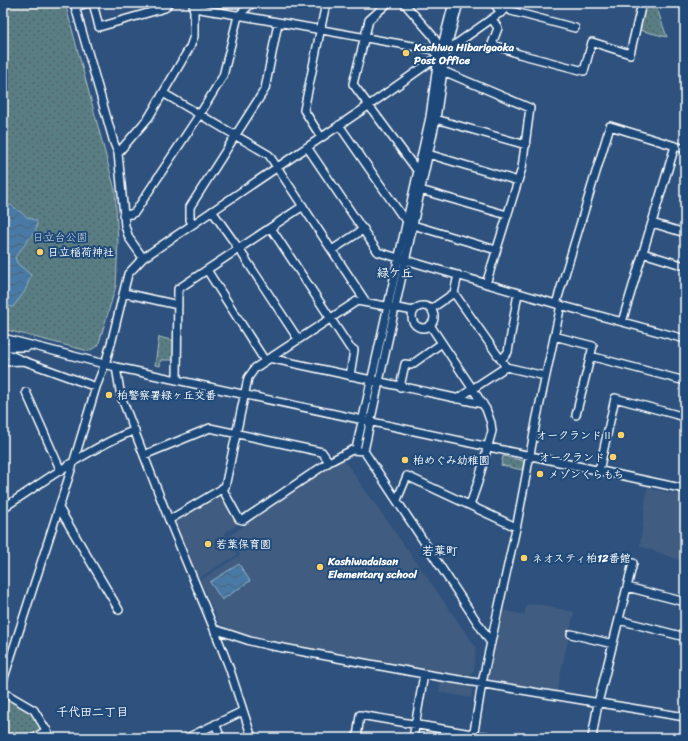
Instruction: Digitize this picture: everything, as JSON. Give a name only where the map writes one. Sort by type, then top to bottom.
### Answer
[{"type":"street","points":[[88,3],[74,5],[118,153],[124,226],[129,238],[143,258]]},
{"type":"street","points":[[93,3],[99,27],[156,7],[165,8],[169,3]]},
{"type":"street","points":[[123,215],[135,212],[200,114],[223,76],[239,14],[252,3]]},
{"type":"street","points":[[322,137],[304,110],[326,3]]},
{"type":"street","points":[[388,3],[369,20],[353,84],[423,178]]},
{"type":"street","points":[[404,3],[432,35],[442,51]]},
{"type":"street","points":[[402,259],[407,219],[417,189],[423,178],[428,154],[442,51],[453,3]]},
{"type":"street","points":[[459,3],[442,51],[443,71],[433,118],[418,171],[413,225],[402,259],[360,450],[397,500],[491,643]]},
{"type":"street","points":[[497,3],[496,6],[501,12]]},
{"type":"street","points":[[492,19],[498,28],[492,44],[519,54],[584,71],[592,42],[630,54],[642,3]]},
{"type":"street","points":[[118,153],[149,117],[190,47],[194,36],[194,5],[278,23],[442,51]]},
{"type":"street","points":[[3,681],[74,462],[96,386],[105,364],[128,274],[143,258],[368,106],[442,51],[511,5]]},
{"type":"street","points":[[511,5],[511,11],[575,28]]},
{"type":"street","points":[[193,224],[190,220],[190,207],[265,88],[278,23]]},
{"type":"street","points":[[443,71],[530,108],[522,168],[486,284]]},
{"type":"street","points":[[163,93],[269,155],[366,302]]},
{"type":"street","points":[[433,118],[526,145]]},
{"type":"street","points":[[339,125],[402,216],[413,225],[496,250]]},
{"type":"street","points":[[473,736],[482,683],[516,527],[554,336],[558,305],[610,126],[685,149]]},
{"type":"street","points":[[622,322],[675,146]]},
{"type":"street","points":[[307,147],[364,229],[378,252],[558,305],[685,339]]},
{"type":"street","points":[[428,154],[518,181]]},
{"type":"street","points":[[417,189],[507,215]]},
{"type":"street","points":[[176,380],[178,289],[303,206]]},
{"type":"street","points":[[212,211],[239,249],[298,339]]},
{"type":"street","points":[[652,223],[685,232]]},
{"type":"street","points":[[271,228],[350,348],[354,350],[350,376]]},
{"type":"street","points":[[332,250],[364,229]]},
{"type":"street","points":[[643,253],[685,266]]},
{"type":"street","points":[[207,270],[267,359],[483,404]]},
{"type":"street","points":[[431,309],[454,293],[458,275]]},
{"type":"street","points":[[124,293],[178,305]]},
{"type":"street","points":[[454,293],[506,367],[545,376]]},
{"type":"street","points":[[501,360],[508,352],[518,293]]},
{"type":"street","points":[[169,520],[225,487],[248,378],[251,373],[267,359],[357,301],[414,311]]},
{"type":"street","points":[[422,306],[431,309],[434,316],[433,322],[425,328],[420,327],[414,323],[412,316],[414,311],[422,306]]},
{"type":"street","points":[[430,325],[483,404],[491,422],[492,431],[488,447],[470,505]]},
{"type":"street","points":[[554,336],[593,346],[576,415]]},
{"type":"street","points":[[3,338],[116,367],[685,489]]},
{"type":"street","points":[[400,387],[405,364],[411,365],[442,343]]},
{"type":"street","points":[[3,348],[39,348]]},
{"type":"street","points":[[3,352],[24,361],[96,386]]},
{"type":"street","points":[[590,356],[685,381]]},
{"type":"street","points":[[3,362],[24,361]]},
{"type":"street","points":[[116,367],[120,391],[169,520],[229,667],[252,738]]},
{"type":"street","points":[[457,399],[506,367]]},
{"type":"street","points":[[26,392],[61,471]]},
{"type":"street","points":[[599,471],[615,398],[685,417]]},
{"type":"street","points":[[144,454],[210,428],[322,452],[329,462]]},
{"type":"street","points":[[3,508],[74,462],[115,438],[135,430]]},
{"type":"street","points":[[222,488],[239,519],[243,520],[329,462],[352,450],[360,450]]},
{"type":"street","points":[[397,500],[407,476],[516,527]]},
{"type":"street","points":[[59,508],[119,610]]},
{"type":"street","points":[[592,738],[598,703],[634,563]]},
{"type":"street","points":[[627,587],[685,602]]},
{"type":"street","points":[[619,620],[685,637]]},
{"type":"street","points":[[214,628],[250,641],[268,645],[424,674],[685,717]]},
{"type":"street","points":[[571,634],[613,644]]},
{"type":"street","points":[[413,738],[424,674]]},
{"type":"street","points":[[3,692],[34,710],[51,738]]},
{"type":"street","points":[[187,738],[242,711]]},
{"type":"street","points":[[357,738],[360,716],[415,724],[473,736],[495,738]]},
{"type":"street","points":[[215,724],[221,738]]},
{"type":"street","points":[[34,738],[47,730]]},
{"type":"shaded area","name":"Kashiwadaisan Elementary school","points":[[342,457],[476,647],[474,670],[470,675],[465,677],[251,639],[219,623],[200,580],[240,555],[229,536]]},
{"type":"shaded area","points":[[647,488],[685,496],[685,562],[640,546]]},
{"type":"shaded area","name":"若葉保育園","points":[[219,493],[238,524],[224,533],[237,555],[199,578],[175,522]]},
{"type":"shaded area","points":[[527,604],[542,605],[574,612],[556,695],[487,680],[503,610],[524,615]]},
{"type":"shaded area","points":[[441,679],[469,684],[472,690],[471,698],[439,692]]},
{"type":"green space","name":"日立台公園","points":[[3,3],[65,3],[115,190],[118,242],[116,286],[98,346],[88,351],[3,329]]},
{"type":"green space","points":[[645,3],[655,3],[667,37],[639,30]]},
{"type":"green space","points":[[159,337],[175,341],[174,360],[161,360],[160,366],[155,365]]},
{"type":"green space","points":[[503,456],[524,461],[522,470],[501,465]]},
{"type":"green space","points":[[7,698],[32,712],[41,727],[40,730],[27,738],[3,738],[3,700]]},
{"type":"water","points":[[11,205],[27,217],[37,221],[36,230],[15,257],[17,263],[31,275],[25,291],[13,307],[3,305],[3,209]]},
{"type":"water","points":[[239,564],[250,581],[222,600],[210,582]]},
{"type":"place","name":"Kashiwa Hibarigaoka Post Office","points":[[406,53]]},
{"type":"place","name":"日立稲荷神社","points":[[40,252]]},
{"type":"place","name":"柏警察署緑ヶ丘交番","points":[[109,395]]},
{"type":"place","name":"オークランドⅡ","points":[[621,435]]},
{"type":"place","name":"オークランド","points":[[613,457]]},
{"type":"place","name":"柏めぐみ幼稚園","points":[[405,460]]},
{"type":"place","name":"メゾンくらもち","points":[[540,474]]},
{"type":"place","name":"若葉保育園","points":[[208,544]]},
{"type":"place","name":"ネオスティ柏12番館","points":[[524,558]]},
{"type":"place","name":"Kashiwadaisan Elementary school","points":[[320,567]]},
{"type":"district","name":"緑ケ丘","points":[[395,273]]},
{"type":"district","name":"若葉町","points":[[440,551]]},
{"type":"district","name":"千代田二丁目","points":[[92,712]]}]
